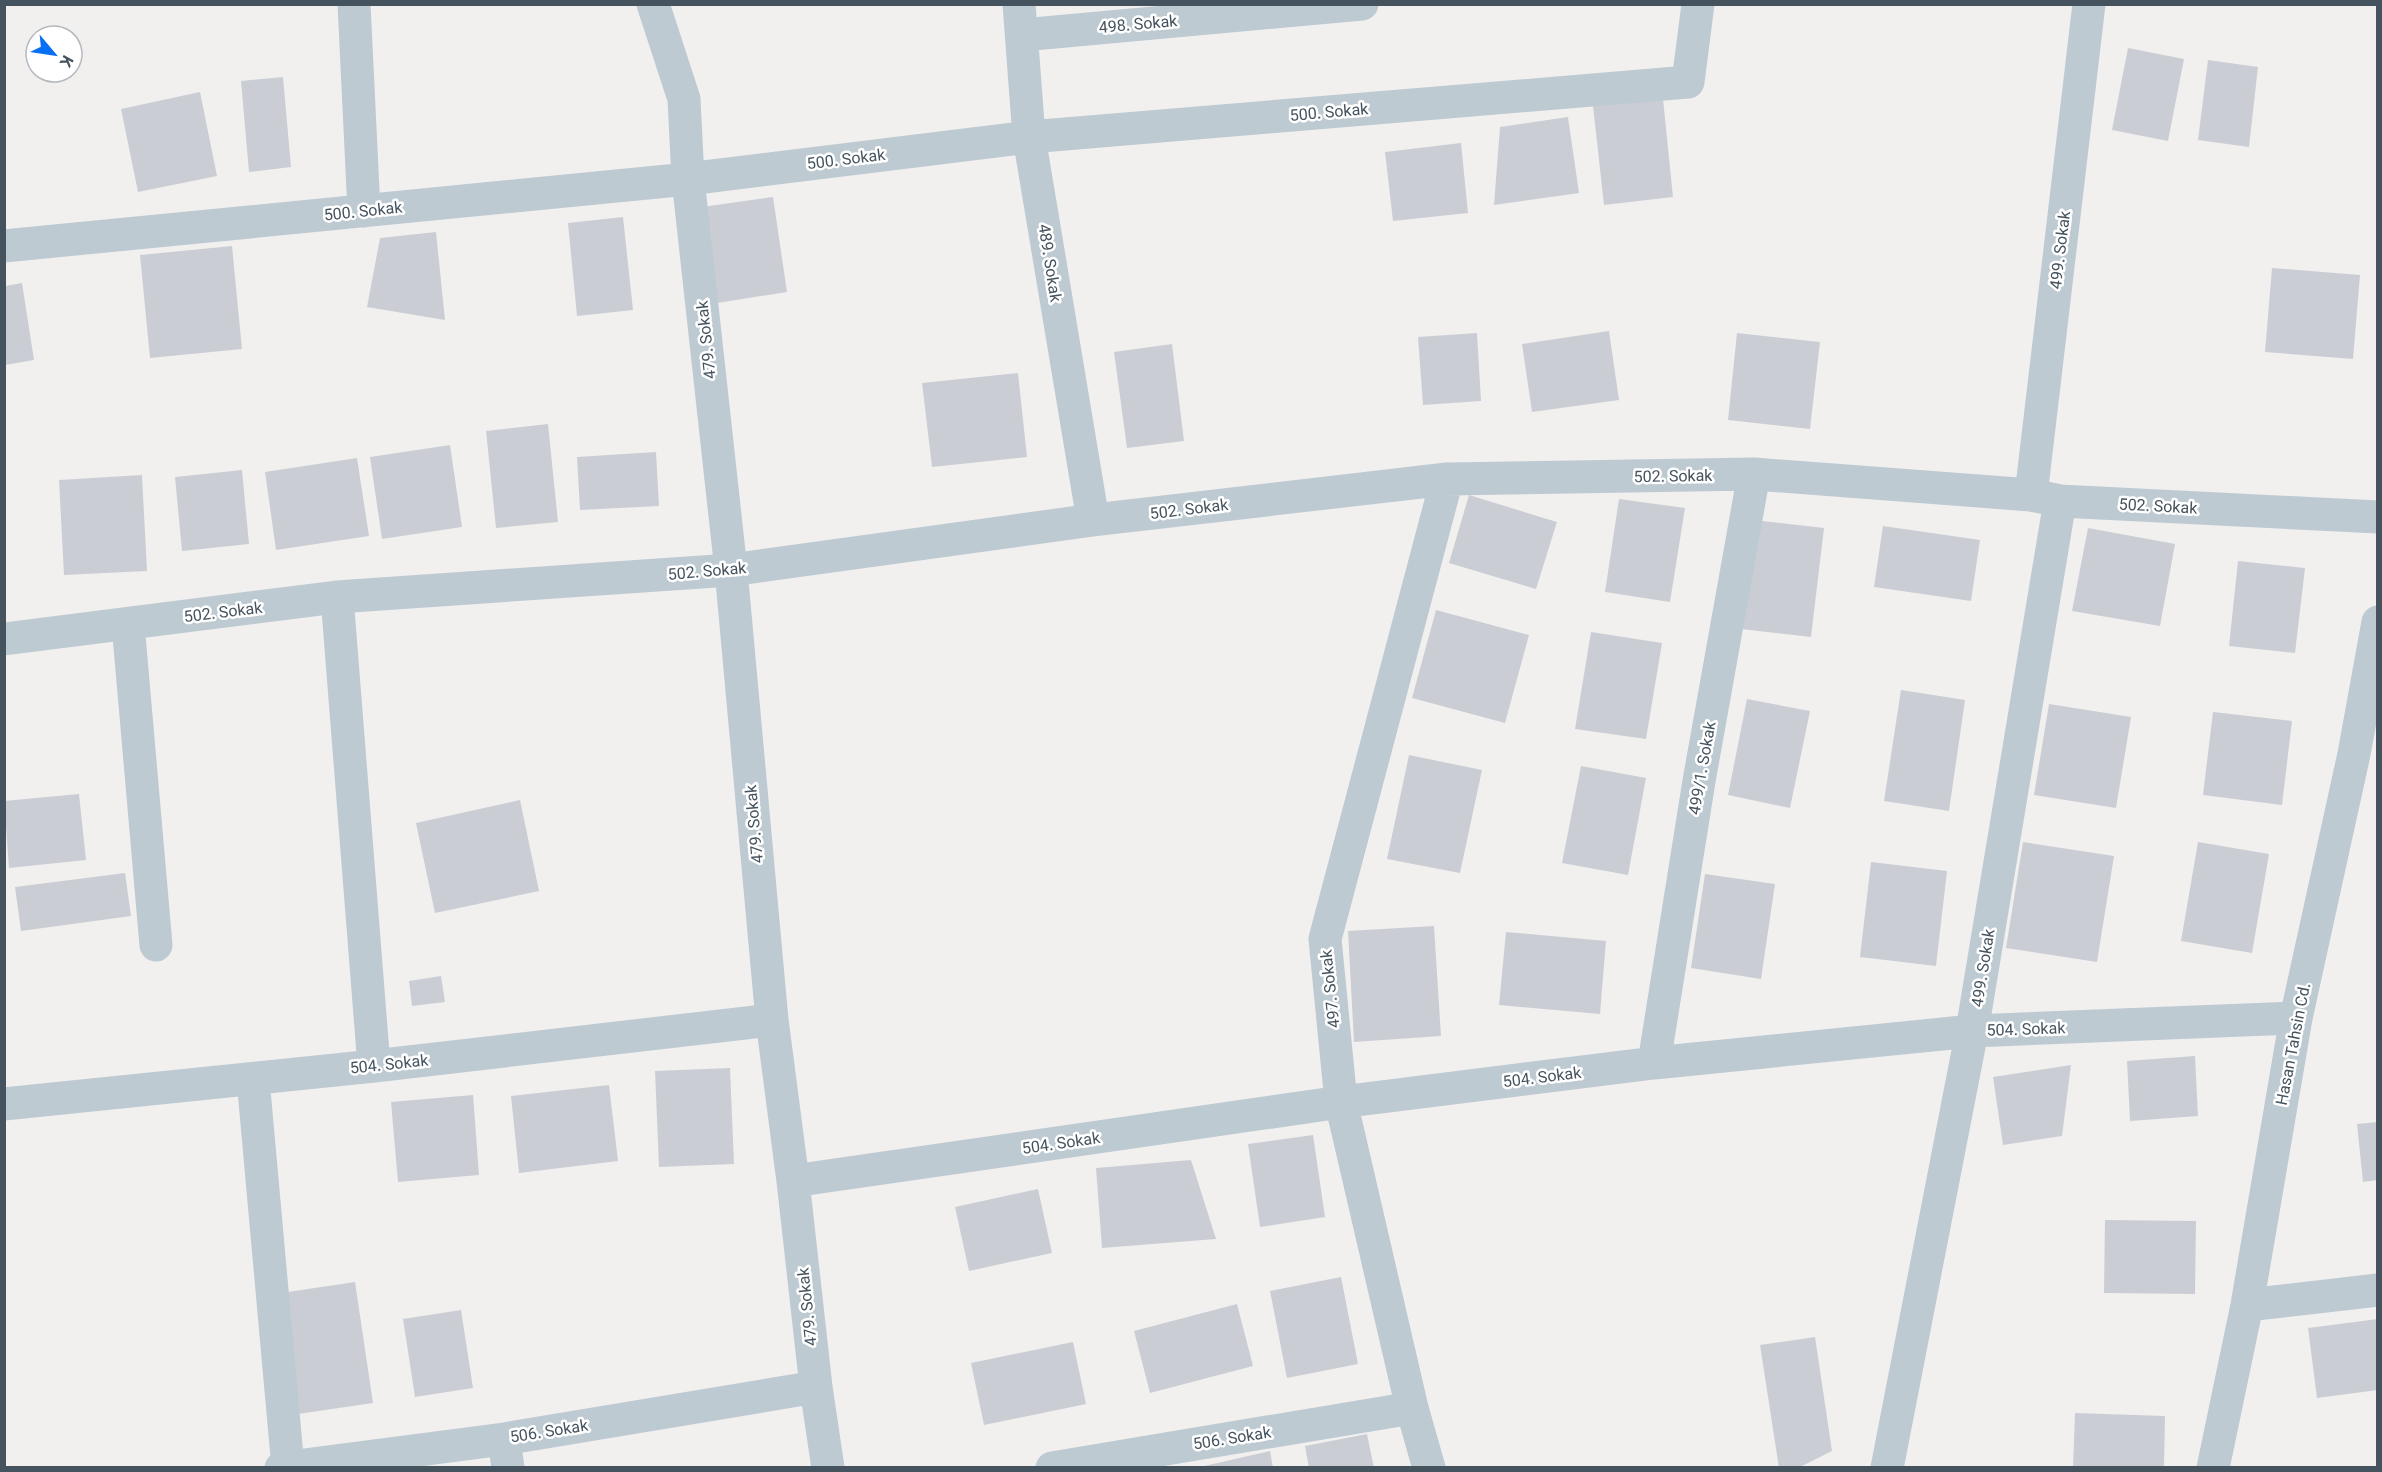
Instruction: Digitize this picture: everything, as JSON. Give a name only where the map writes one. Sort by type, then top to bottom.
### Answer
[{"type":"street","points":[[354,4],[364,211]]},
{"type":"street","name":"479. Sokak","points":[[652,4],[684,99],[688,179],[731,570],[772,1020],[816,1387],[828,1467]]},
{"type":"street","name":"498. Sokak","points":[[1021,20],[1362,4]]},
{"type":"street","name":"500. Sokak","points":[[4,246],[688,179],[1029,137],[1688,82],[1698,4]]},
{"type":"street","name":"499. Sokak","points":[[1887,1467],[1972,1031],[2045,498],[2089,4]]},
{"type":"street","name":"489. Sokak","points":[[1021,20],[1029,137],[1093,520]]},
{"type":"street","name":"502. Sokak","points":[[4,639],[337,597],[731,570],[1093,520],[1447,479],[1754,474],[2045,498],[2378,517]]},
{"type":"street","name":"499/1. Sokak","points":[[1654,1063],[1699,782],[1754,474]]},
{"type":"street","name":"497. Sokak","points":[[1429,1467],[1412,1408],[1341,1102],[1325,939],[1447,479]]},
{"type":"street","points":[[337,597],[375,1066]]},
{"type":"street","name":"Hasan Tahsin Cd.","points":[[2213,1467],[2247,1305],[2296,1018],[2366,754],[2378,622]]},
{"type":"street","points":[[129,624],[156,945]]},
{"type":"street","name":"504. Sokak","points":[[793,1181],[1341,1102],[1654,1063],[1972,1031],[2296,1018]]},
{"type":"street","name":"504. Sokak","points":[[4,1104],[375,1066],[772,1020]]},
{"type":"street","points":[[253,1079],[285,1467]]},
{"type":"street","points":[[2247,1305],[2378,1290]]},
{"type":"street","name":"506. Sokak","points":[[285,1467],[506,1453],[816,1387]]},
{"type":"street","name":"506. Sokak","points":[[1052,1467],[1412,1408]]},
{"type":"building","points":[[2128,48],[2184,59],[2168,141],[2112,130]]},
{"type":"building","points":[[2208,60],[2258,67],[2249,147],[2198,140]]},
{"type":"building","points":[[283,77],[291,167],[249,172],[241,81]]},
{"type":"building","points":[[200,92],[217,176],[138,192],[121,109]]},
{"type":"building","points":[[1663,99],[1673,197],[1604,205],[1593,106]]},
{"type":"building","points":[[1568,117],[1579,193],[1494,205],[1500,127]]},
{"type":"building","points":[[1461,143],[1468,213],[1393,221],[1385,152]]},
{"type":"building","points":[[773,197],[787,292],[717,303],[702,207]]},
{"type":"building","points":[[623,217],[633,310],[577,316],[568,223]]},
{"type":"building","points":[[436,232],[445,320],[367,307],[380,238]]},
{"type":"building","points":[[232,246],[242,349],[150,358],[140,255]]},
{"type":"building","points":[[2272,268],[2360,275],[2353,359],[2265,352]]},
{"type":"building","points":[[22,283],[34,360],[5,365],[5,286]]},
{"type":"building","points":[[1609,331],[1619,400],[1532,412],[1522,344]]},
{"type":"building","points":[[1477,333],[1481,401],[1423,405],[1418,337]]},
{"type":"building","points":[[1737,333],[1820,342],[1810,429],[1728,420]]},
{"type":"building","points":[[1172,344],[1184,441],[1127,448],[1114,352]]},
{"type":"building","points":[[1018,373],[1027,457],[932,467],[922,383]]},
{"type":"building","points":[[548,424],[558,522],[496,528],[486,431]]},
{"type":"building","points":[[450,445],[462,527],[382,539],[370,457]]},
{"type":"building","points":[[656,452],[659,506],[580,510],[577,457]]},
{"type":"building","points":[[357,458],[369,536],[276,550],[265,472]]},
{"type":"building","points":[[242,470],[249,544],[182,551],[175,477]]},
{"type":"building","points":[[142,475],[147,571],[64,575],[59,480]]},
{"type":"building","points":[[1469,495],[1557,522],[1536,589],[1449,563]]},
{"type":"building","points":[[1619,499],[1685,508],[1670,602],[1605,592]]},
{"type":"building","points":[[1753,520],[1824,528],[1811,637],[1741,629]]},
{"type":"building","points":[[1883,526],[1980,540],[1971,601],[1874,587]]},
{"type":"building","points":[[2088,528],[2175,544],[2160,626],[2072,611]]},
{"type":"building","points":[[2238,561],[2305,568],[2295,653],[2229,646]]},
{"type":"building","points":[[1436,610],[1529,635],[1505,723],[1412,698]]},
{"type":"building","points":[[1591,632],[1662,643],[1646,739],[1575,729]]},
{"type":"building","points":[[1901,690],[1965,700],[1949,811],[1884,801]]},
{"type":"building","points":[[1747,699],[1810,711],[1790,808],[1728,795]]},
{"type":"building","points":[[2049,704],[2131,717],[2116,808],[2034,795]]},
{"type":"building","points":[[2213,712],[2292,721],[2282,805],[2203,795]]},
{"type":"building","points":[[1409,755],[1482,770],[1460,873],[1387,859]]},
{"type":"building","points":[[1581,766],[1646,778],[1628,875],[1562,863]]},
{"type":"building","points":[[79,794],[86,860],[9,868],[4,801]]},
{"type":"building","points":[[520,800],[539,891],[435,913],[416,823]]},
{"type":"building","points":[[2023,842],[2114,856],[2097,962],[2006,948]]},
{"type":"building","points":[[2198,842],[2269,854],[2252,953],[2181,941]]},
{"type":"building","points":[[1871,862],[1947,871],[1936,966],[1860,957]]},
{"type":"building","points":[[125,873],[131,916],[21,931],[15,887]]},
{"type":"building","points":[[1705,874],[1775,884],[1761,979],[1691,968]]},
{"type":"building","points":[[1434,926],[1441,1036],[1354,1042],[1348,931]]},
{"type":"building","points":[[1506,932],[1606,941],[1600,1014],[1499,1005]]},
{"type":"building","points":[[441,976],[445,1002],[412,1006],[409,981]]},
{"type":"building","points":[[2195,1056],[2198,1116],[2130,1121],[2127,1061]]},
{"type":"building","points":[[2071,1065],[2062,1136],[2003,1145],[1993,1077]]},
{"type":"building","points":[[730,1068],[734,1164],[659,1167],[655,1071]]},
{"type":"building","points":[[609,1085],[618,1161],[519,1173],[511,1096]]},
{"type":"building","points":[[473,1095],[479,1175],[398,1182],[391,1102]]},
{"type":"building","points":[[2378,1122],[2378,1180],[2363,1182],[2357,1124]]},
{"type":"building","points":[[1313,1135],[1325,1217],[1260,1227],[1248,1144]]},
{"type":"building","points":[[1191,1160],[1216,1239],[1102,1248],[1096,1168]]},
{"type":"building","points":[[1038,1189],[1052,1253],[969,1271],[955,1207]]},
{"type":"building","points":[[2105,1220],[2196,1221],[2195,1294],[2104,1293]]},
{"type":"building","points":[[1341,1277],[1358,1364],[1287,1378],[1270,1291]]},
{"type":"building","points":[[355,1282],[373,1403],[298,1414],[281,1293]]},
{"type":"building","points":[[1237,1304],[1253,1366],[1150,1393],[1134,1331]]},
{"type":"building","points":[[461,1310],[473,1388],[415,1397],[403,1319]]},
{"type":"building","points":[[2378,1319],[2378,1390],[2317,1398],[2308,1328]]},
{"type":"building","points":[[1815,1337],[1832,1451],[1798,1468],[1779,1468],[1760,1345]]},
{"type":"building","points":[[1073,1342],[1086,1404],[984,1425],[971,1363]]},
{"type":"building","points":[[2075,1413],[2165,1416],[2164,1468],[2073,1468]]},
{"type":"building","points":[[1367,1434],[1374,1468],[1309,1468],[1305,1446]]},
{"type":"building","points":[[1270,1451],[1273,1468],[1200,1468],[1200,1467]]}]
